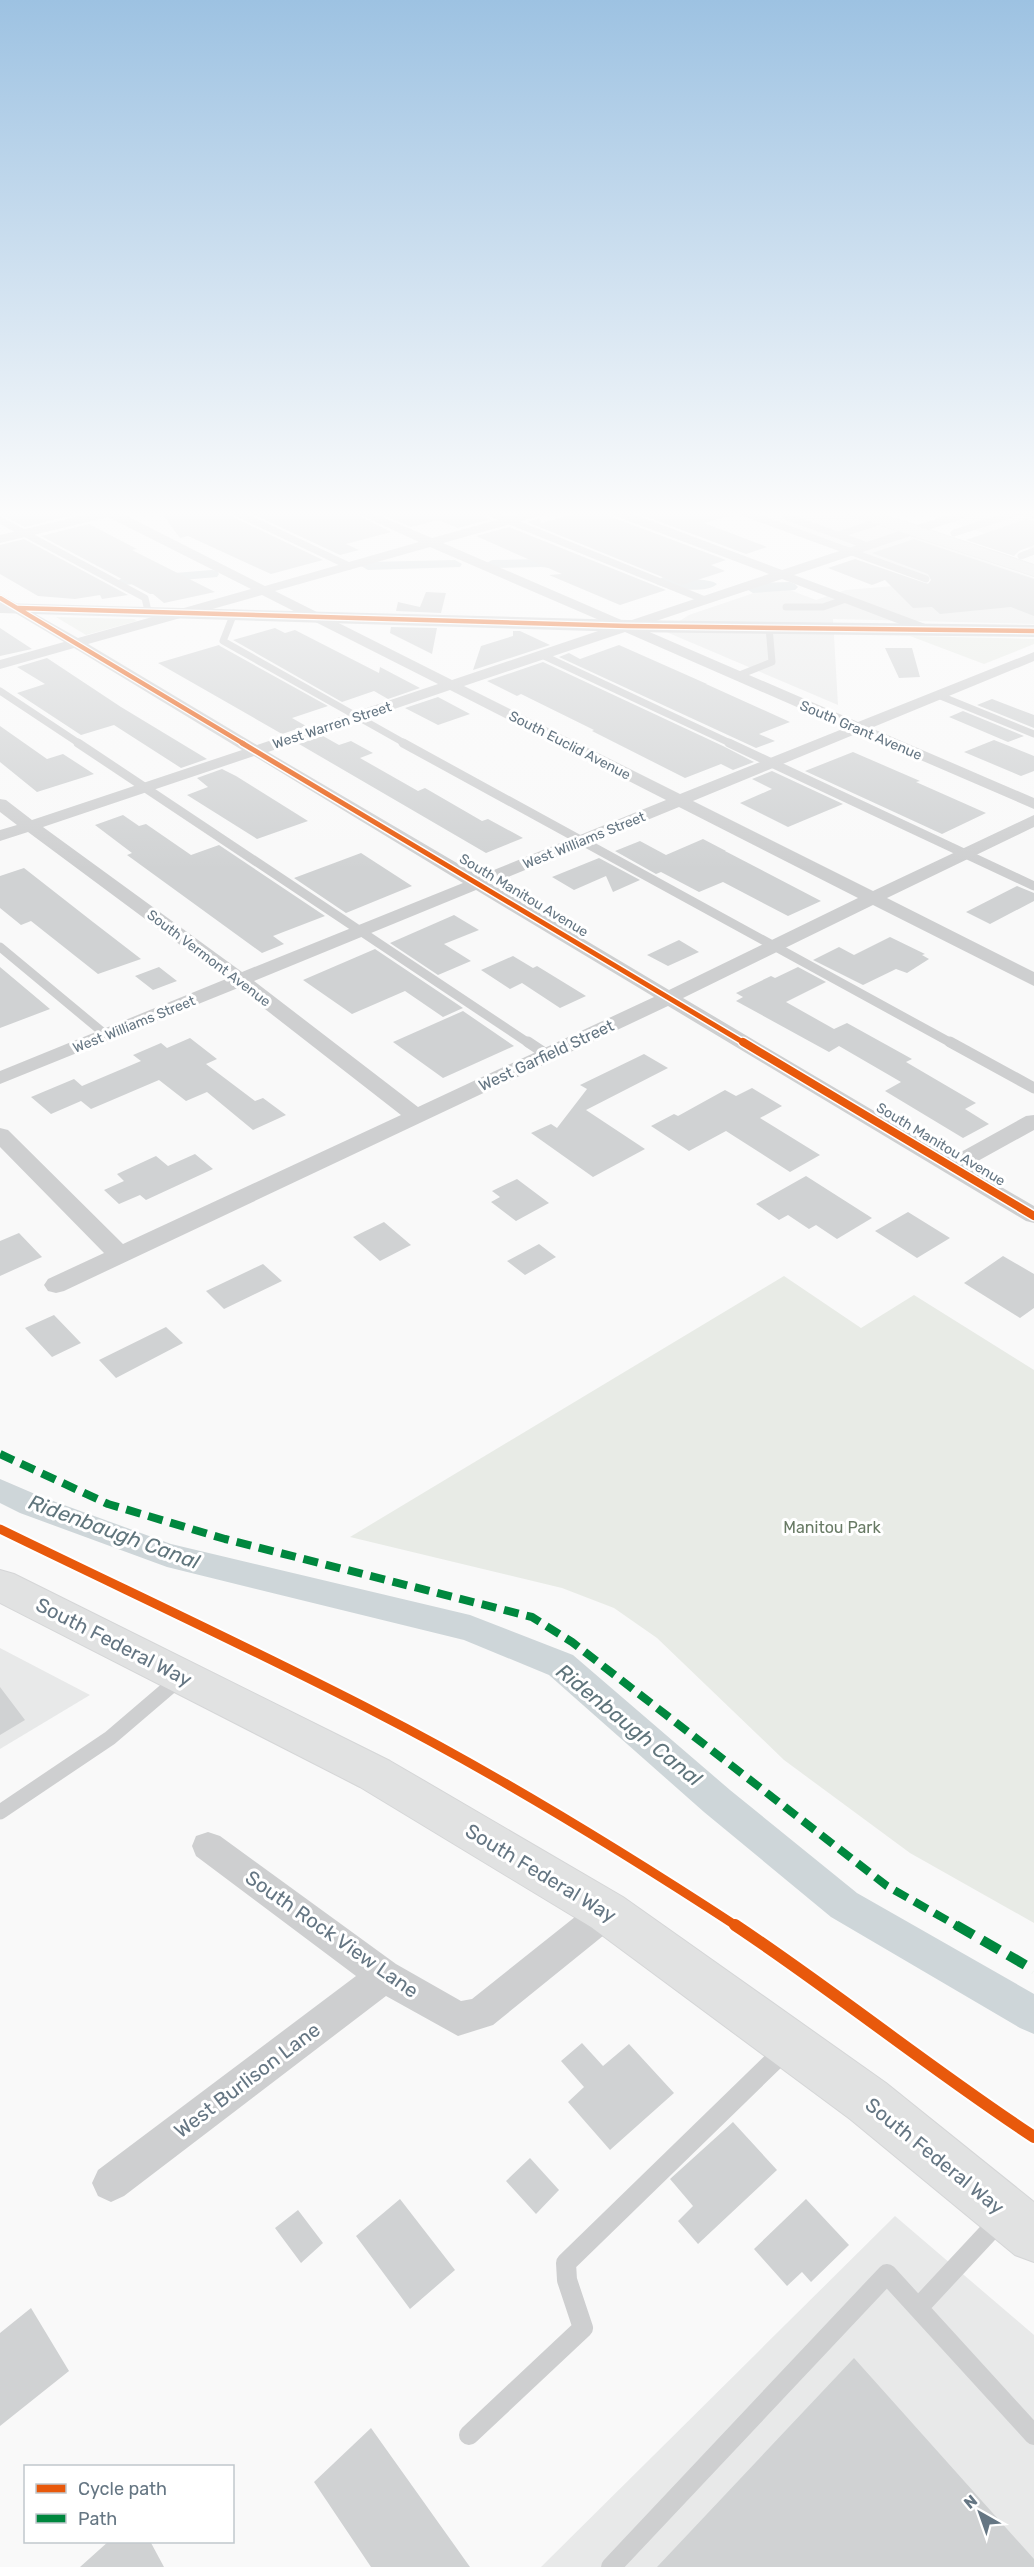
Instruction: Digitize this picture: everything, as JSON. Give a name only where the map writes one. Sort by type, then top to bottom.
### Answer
[{"type":"main road","name":"South Federal Way","points":[[0,1585],[375,1774],[607,1912],[868,2101],[1020,2224]]},
{"type":"street","name":"South Manitou Avenue","points":[[53,631],[1034,1215]]},
{"type":"street","points":[[0,665],[119,631]]},
{"type":"street","name":"South Euclid Avenue","points":[[343,631],[1034,980]]},
{"type":"street","name":"West Warren Street","points":[[0,836],[613,631]]},
{"type":"street","name":"South Grant Avenue","points":[[638,631],[1034,804]]},
{"type":"street","name":"West Williams Street","points":[[0,1078],[1034,656]]},
{"type":"street","points":[[1016,664],[1034,671]]},
{"type":"street","name":"South Vermont Avenue","points":[[0,804],[240,980],[416,1116]]},
{"type":"street","name":"West Garfield Street","points":[[56,1285],[670,997],[1034,820]]},
{"type":"street","points":[[952,1166],[1034,1120]]},
{"type":"street","points":[[0,1135],[120,1255]]},
{"type":"street","name":"South Rock View Lane","points":[[208,1846],[384,1976],[458,2019],[481,2013],[607,1912]]},
{"type":"street","name":"West Burlison Lane","points":[[111,2183],[384,1976]]},
{"type":"lane","points":[[228,631],[224,641],[356,717],[1034,1088]]},
{"type":"lane","points":[[737,676],[772,662],[769,631]]},
{"type":"lane","points":[[542,655],[1034,886]]},
{"type":"lane","points":[[0,691],[546,1054]]},
{"type":"lane","points":[[938,695],[1034,734]]},
{"type":"lane","points":[[0,947],[106,1035]]},
{"type":"lane","points":[[0,1812],[110,1738],[182,1676]]},
{"type":"lane","points":[[469,2435],[583,2328],[564,2275],[566,2263],[791,2044]]},
{"type":"lane","points":[[918,2308],[1020,2224]]},
{"type":"lane","points":[[611,2567],[887,2274],[1034,2435]]},
{"type":"shaded area","points":[[664,631],[834,631],[838,705]]},
{"type":"shaded area","points":[[0,1648],[90,1695],[0,1749]]},
{"type":"shaded area","points":[[895,2216],[1034,2335],[1034,2567],[541,2567]]},
{"type":"green space","points":[[79,631],[101,631],[86,635]]},
{"type":"green space","points":[[910,636],[1034,639],[1034,644],[984,664]]},
{"type":"green space","name":"Manitou Park","points":[[784,1276],[861,1328],[914,1295],[1034,1370],[1034,1923],[910,1853],[784,1760],[657,1638],[614,1608],[562,1588],[350,1537]]},
{"type":"building","points":[[0,631],[4,631],[32,649],[0,656]]},
{"type":"building","points":[[265,631],[285,633],[297,631],[379,673],[380,667],[420,688],[388,699],[374,691],[342,702],[233,640]]},
{"type":"building","points":[[390,631],[436,631],[432,654],[390,633]]},
{"type":"building","points":[[513,631],[520,631],[550,645],[473,670],[481,646],[513,636]]},
{"type":"building","points":[[219,645],[328,706],[292,718],[306,726],[282,734],[158,663]]},
{"type":"building","points":[[619,645],[790,722],[759,734],[775,741],[756,748],[559,657],[569,653],[580,659]]},
{"type":"building","points":[[885,648],[912,648],[920,677],[899,678]]},
{"type":"building","points":[[47,658],[121,707],[207,759],[181,768],[114,725],[81,735],[17,693],[45,684],[17,667]]},
{"type":"building","points":[[543,662],[754,762],[733,770],[721,764],[685,778],[521,694],[517,696],[487,681]]},
{"type":"building","points":[[438,697],[470,714],[438,725],[405,708]]},
{"type":"building","points":[[992,699],[1034,715],[1034,728],[977,705]]},
{"type":"building","points":[[963,711],[1024,736],[1008,742],[949,717]]},
{"type":"building","points":[[0,726],[47,759],[63,754],[94,774],[37,792],[0,762]]},
{"type":"building","points":[[323,736],[339,745],[351,741],[373,753],[360,758],[418,791],[425,788],[482,821],[488,819],[523,838],[486,853],[299,744]]},
{"type":"building","points":[[994,740],[1034,756],[1034,771],[1021,776],[964,752]]},
{"type":"building","points":[[853,752],[986,813],[942,834],[805,771]]},
{"type":"building","points":[[222,769],[308,821],[257,839],[187,795],[208,787],[197,778]]},
{"type":"building","points":[[772,771],[843,804],[788,827],[740,803],[772,789],[752,779]]},
{"type":"building","points":[[123,815],[139,826],[146,824],[191,855],[219,845],[325,916],[273,936],[284,944],[262,953],[127,855],[132,853],[95,825]]},
{"type":"building","points":[[703,839],[821,901],[788,916],[723,882],[699,892],[661,872],[656,874],[615,851],[640,841],[666,855]]},
{"type":"building","points":[[361,853],[412,886],[346,913],[294,878]]},
{"type":"building","points":[[599,858],[640,880],[613,892],[606,876],[574,890],[552,877]]},
{"type":"building","points":[[24,868],[141,959],[98,974],[31,921],[21,925],[0,908],[0,876]]},
{"type":"building","points":[[1017,886],[1034,893],[1034,901],[990,924],[966,912]]},
{"type":"building","points":[[454,915],[479,930],[444,944],[471,961],[438,975],[390,943]]},
{"type":"building","points":[[890,937],[925,954],[922,955],[929,959],[907,973],[896,969],[863,985],[813,960],[839,947],[854,955]]},
{"type":"building","points":[[679,940],[699,952],[668,966],[647,955]]},
{"type":"building","points":[[375,949],[463,1008],[443,1017],[405,991],[352,1014],[303,980]]},
{"type":"building","points":[[513,956],[533,968],[537,966],[586,996],[560,1008],[522,983],[510,989],[481,970]]},
{"type":"building","points":[[0,967],[50,1009],[0,1028]]},
{"type":"building","points":[[159,967],[177,981],[153,990],[135,976]]},
{"type":"building","points":[[798,967],[826,982],[786,1002],[834,1029],[847,1023],[912,1059],[906,1062],[976,1103],[965,1109],[989,1124],[963,1138],[885,1091],[901,1082],[839,1046],[829,1052],[736,1001],[743,997],[736,993],[771,976],[775,978]]},
{"type":"building","points":[[463,1011],[514,1046],[443,1078],[393,1042]]},
{"type":"building","points":[[190,1038],[217,1059],[206,1064],[255,1101],[263,1098],[286,1115],[253,1130],[207,1092],[186,1101],[159,1080],[91,1109],[81,1101],[51,1114],[31,1097],[74,1079],[82,1086],[141,1061],[133,1055],[161,1043],[167,1048]]},
{"type":"building","points":[[644,1054],[668,1068],[586,1110],[645,1149],[593,1177],[531,1133],[551,1124],[557,1128],[587,1089],[580,1085]]},
{"type":"building","points":[[752,1088],[782,1106],[760,1118],[820,1155],[790,1172],[726,1131],[689,1151],[651,1126],[674,1114],[678,1116],[725,1090],[736,1096]]},
{"type":"building","points":[[195,1154],[213,1169],[146,1200],[140,1195],[119,1204],[104,1190],[124,1181],[117,1174],[156,1156],[168,1166]]},
{"type":"building","points":[[806,1176],[872,1218],[837,1239],[816,1225],[809,1229],[788,1215],[779,1220],[756,1204]]},
{"type":"building","points":[[517,1179],[549,1203],[516,1221],[491,1202],[500,1197],[492,1191]]},
{"type":"building","points":[[908,1212],[950,1238],[917,1258],[875,1231]]},
{"type":"building","points":[[384,1222],[411,1245],[380,1261],[353,1237]]},
{"type":"building","points":[[19,1233],[42,1257],[0,1276],[0,1241]]},
{"type":"building","points":[[539,1244],[556,1257],[525,1275],[507,1261]]},
{"type":"building","points":[[1003,1256],[1034,1274],[1034,1308],[1020,1318],[964,1283]]},
{"type":"building","points":[[263,1264],[282,1281],[224,1309],[206,1291]]},
{"type":"building","points":[[54,1315],[81,1343],[52,1357],[25,1328]]},
{"type":"building","points":[[166,1327],[183,1343],[116,1378],[99,1360]]},
{"type":"building","points":[[0,1687],[25,1720],[0,1735]]},
{"type":"building","points":[[582,2043],[603,2066],[629,2044],[674,2093],[610,2150],[568,2102],[584,2087],[561,2061]]},
{"type":"building","points":[[733,2122],[777,2170],[698,2244],[678,2221],[693,2206],[670,2179]]},
{"type":"building","points":[[530,2158],[559,2190],[536,2214],[506,2181]]},
{"type":"building","points":[[400,2199],[455,2270],[410,2309],[356,2236]]},
{"type":"building","points":[[806,2199],[849,2245],[811,2282],[802,2272],[787,2286],[754,2249]]},
{"type":"building","points":[[298,2210],[323,2243],[301,2263],[275,2228]]},
{"type":"building","points":[[31,2308],[69,2371],[0,2426],[0,2333]]},
{"type":"building","points":[[854,2358],[1034,2559],[1034,2567],[657,2567]]},
{"type":"building","points":[[371,2428],[470,2567],[371,2567],[314,2482]]},
{"type":"building","points":[[107,2543],[151,2543],[164,2567],[80,2567]]},
{"type":"waterway","name":"Ridenbaugh Canal","points":[[0,1490],[31,1505],[167,1555],[470,1628],[561,1665],[717,1801],[844,1905],[1034,2015]]},
{"type":"marked path","points":[[0,1454],[108,1504],[225,1539],[532,1617],[572,1642],[887,1886],[1034,1970]]},
{"type":"cycle path","points":[[55,631],[1034,1216]]},
{"type":"cycle path","points":[[1017,631],[1034,631]]},
{"type":"cycle path","points":[[0,1529],[376,1712],[536,1800],[648,1868],[768,1947],[888,2032],[973,2097],[1034,2137]]}]
